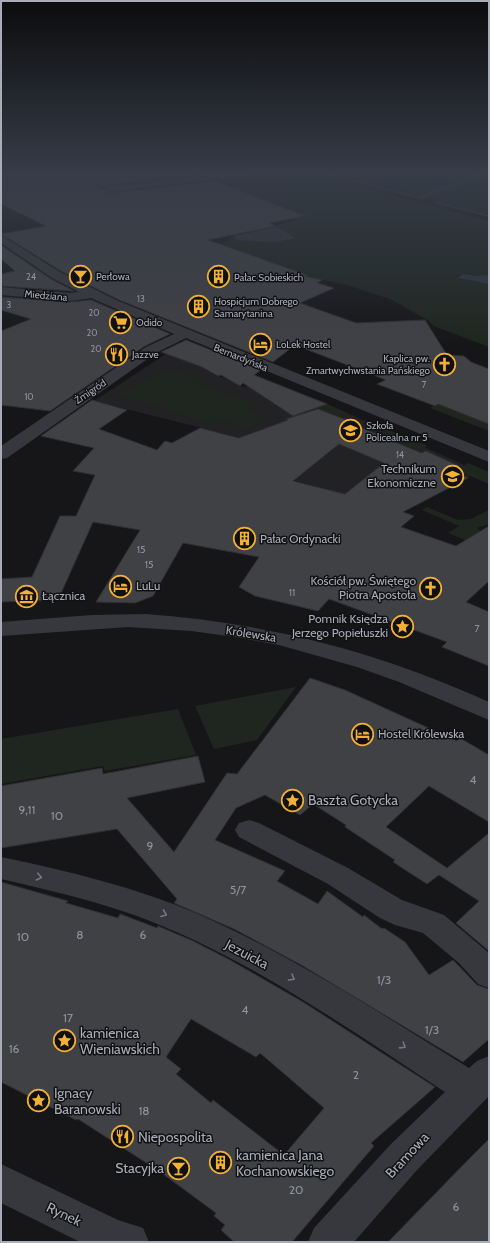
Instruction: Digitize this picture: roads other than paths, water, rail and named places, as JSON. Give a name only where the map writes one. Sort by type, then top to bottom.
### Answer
[{"type":"street","name":"Bernardyńska","points":[[1,238],[56,275],[91,294],[184,334],[489,457]]},
{"type":"street","name":"Miedziana","points":[[1,290],[70,298],[91,294]]},
{"type":"street","name":"Żmigród","points":[[1,454],[70,404],[151,350],[184,334]]},
{"type":"street","name":"Królewska","points":[[1,629],[75,623],[145,621],[188,624],[250,634],[304,644],[383,666],[453,695],[489,712]]},
{"type":"street","points":[[249,830],[338,876],[391,909],[406,916],[433,924],[470,954],[489,974]]},
{"type":"street","name":"Jezuicka","points":[[1,868],[49,879],[98,893],[186,922],[243,950],[480,1081]]},
{"type":"street","name":"Bramowa","points":[[328,1242],[404,1157],[480,1081]]},
{"type":"street","name":"Rynek","points":[[1,1183],[114,1238],[129,1242]]},
{"type":"place","name":"Perłowa","points":[[80,276]]},
{"type":"place","name":"Pałac Sobieskich","points":[[219,277]]},
{"type":"place","name":"Hospicjum Dobrego Samarytanina","points":[[199,307]]},
{"type":"place","name":"Odido","points":[[121,322]]},
{"type":"place","name":"LoLek Hostel","points":[[261,344]]},
{"type":"place","name":"Jazzve","points":[[117,354]]},
{"type":"place","name":"Kaplica pw. Zmartwychwstania Pańskiego","points":[[445,364]]},
{"type":"place","name":"Szkoła Policealna nr 5","points":[[350,431]]},
{"type":"place","name":"Technikum Ekonomiczne","points":[[452,476]]},
{"type":"place","name":"Pałac Ordynacki","points":[[245,539]]},
{"type":"place","name":"LuLu","points":[[120,586]]},
{"type":"place","name":"Kościół pw. Świętego Piotra Apostoła","points":[[431,588]]},
{"type":"place","name":"Łącznica","points":[[27,596]]},
{"type":"place","name":"Pomnik Księdza Jerzego Popiełuszki","points":[[403,626]]},
{"type":"place","name":"Hostel Królewska","points":[[362,734]]},
{"type":"place","name":"Baszta Gotycka","points":[[292,800]]},
{"type":"place","name":"kamienica Wieniawskich","points":[[65,1041]]},
{"type":"place","name":"Ignacy Baranowski","points":[[39,1101]]},
{"type":"place","name":"Niepospolita","points":[[123,1137]]},
{"type":"place","name":"kamienica Jana Kochanowskiego","points":[[221,1163]]},
{"type":"place","name":"Stacyjka","points":[[179,1168]]}]
